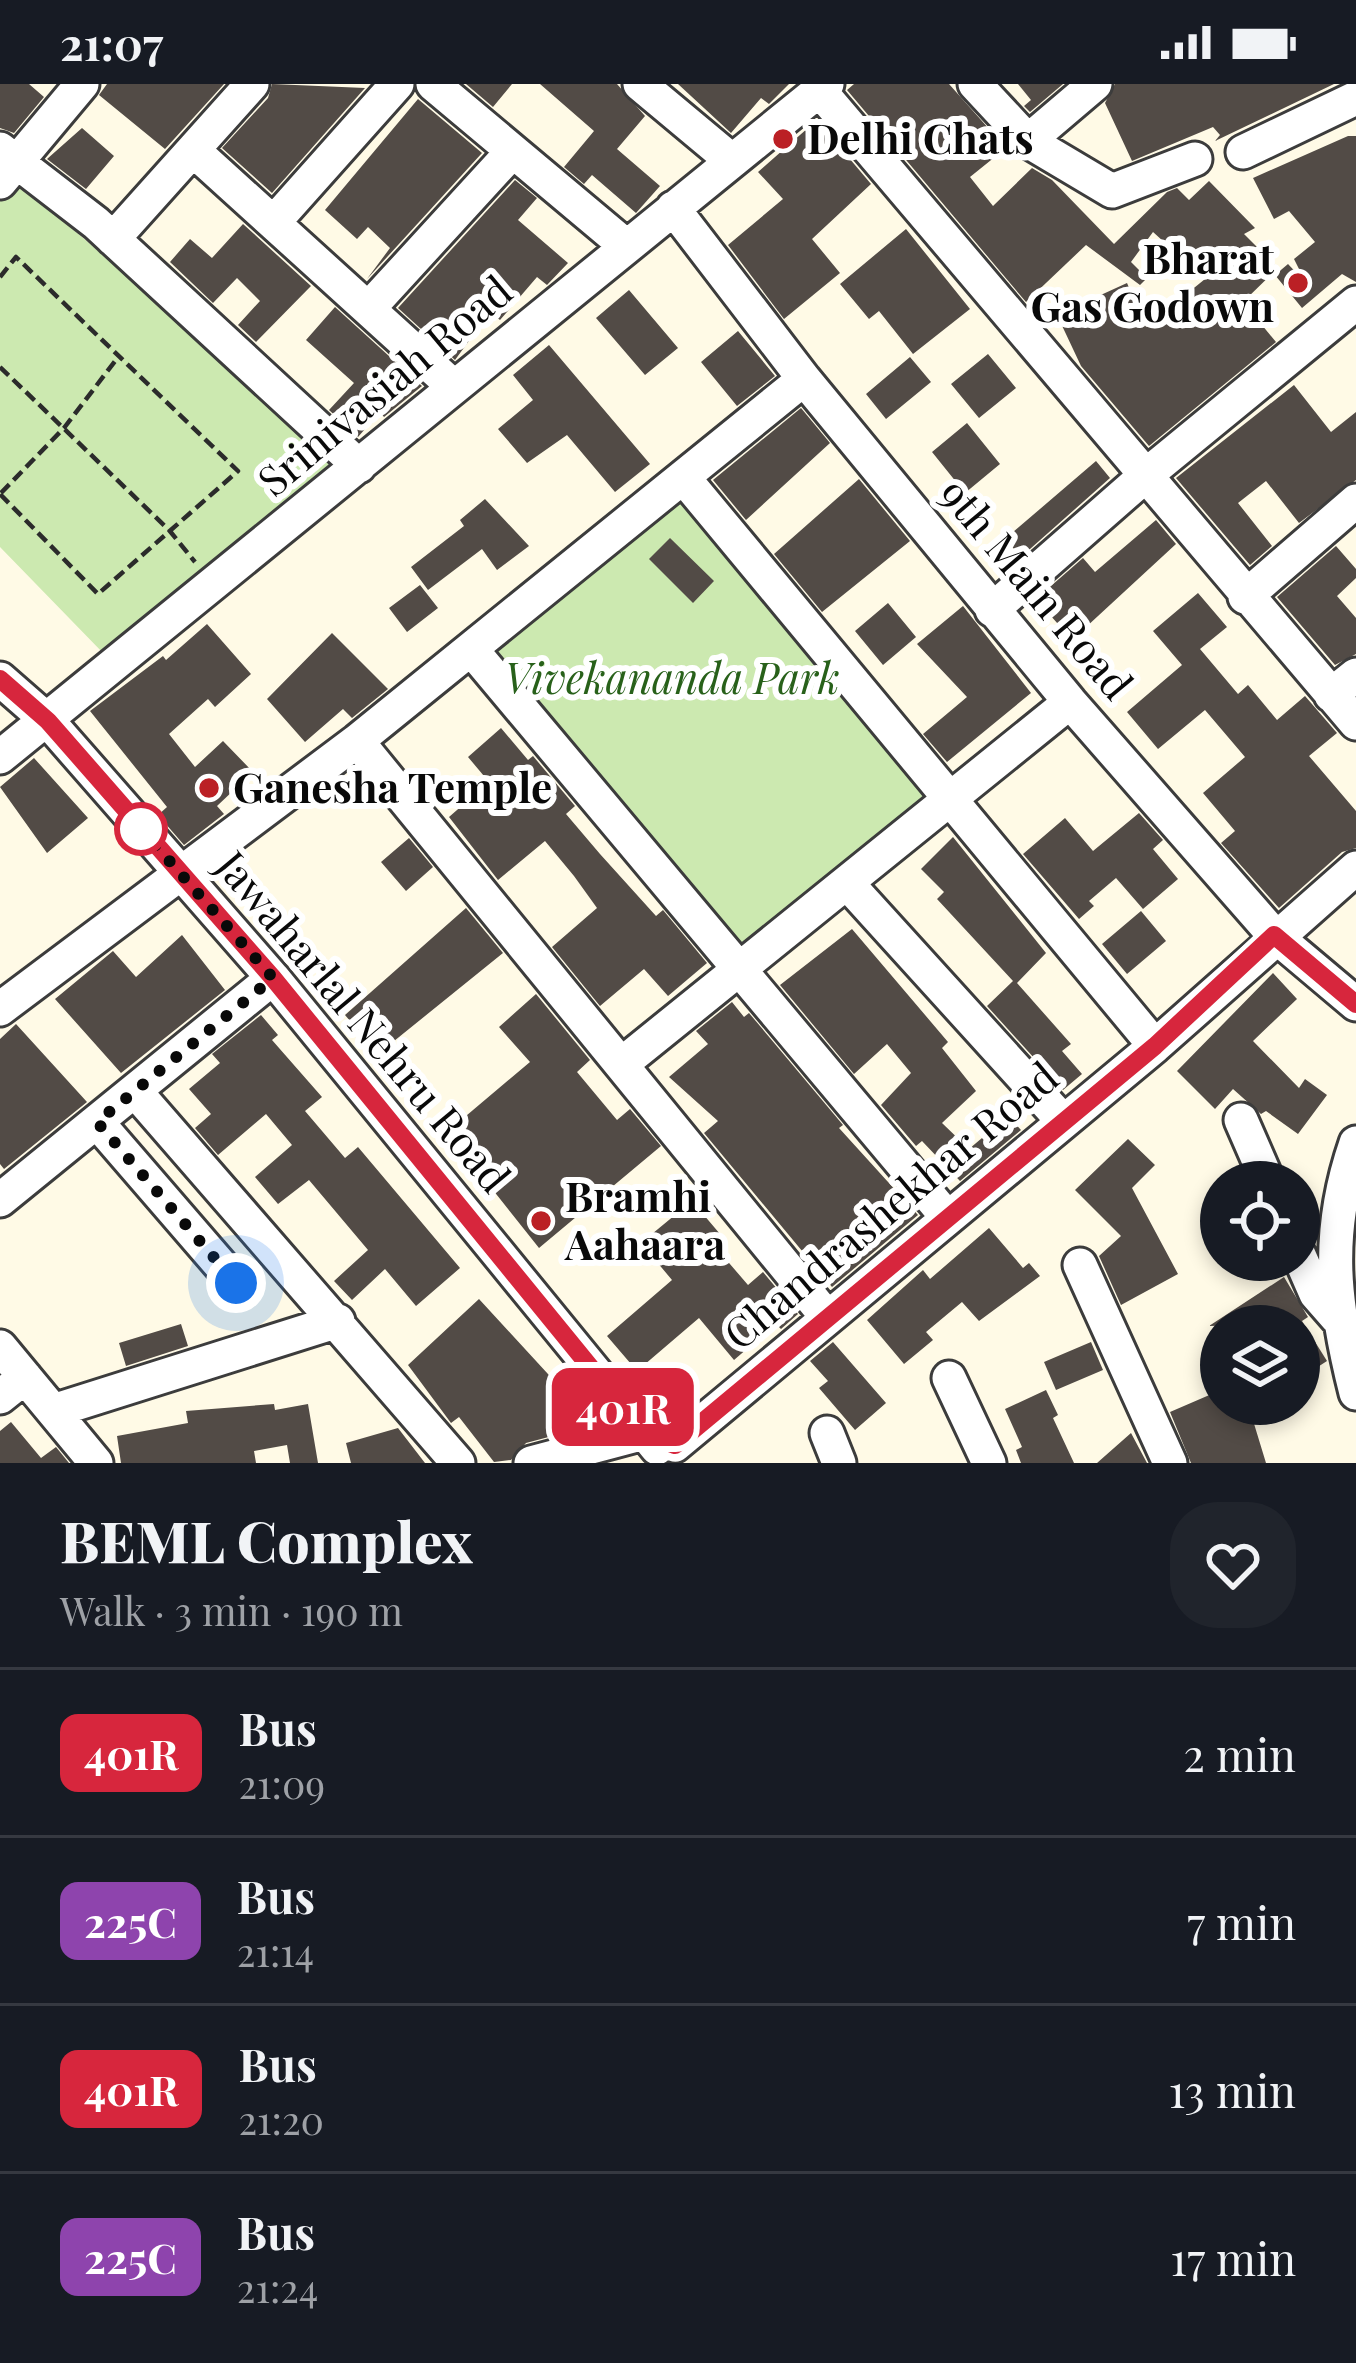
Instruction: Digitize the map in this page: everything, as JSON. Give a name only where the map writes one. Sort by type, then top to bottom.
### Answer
[{"type":"street","points":[[82,84],[5,165],[113,239],[359,466]]},
{"type":"street","points":[[113,239],[252,84]]},
{"type":"street","points":[[274,223],[397,84]]},
{"type":"street","points":[[434,84],[626,246]]},
{"type":"street","points":[[640,84],[731,160]]},
{"type":"street","points":[[975,84],[1028,141],[1112,191],[1196,159]]},
{"type":"street","points":[[1028,141],[1095,84]]},
{"type":"street","points":[[1243,152],[1355,98],[1346,84]]},
{"type":"street","points":[[823,87],[1245,597],[1344,685],[1356,723]]},
{"type":"street","name":"Srinivasiah Road","points":[[0,757],[823,87]]},
{"type":"street","points":[[193,150],[453,386]]},
{"type":"street","points":[[369,308],[512,152]]},
{"type":"street","name":"9th Main Road","points":[[673,208],[804,379],[1070,702],[1274,935],[1356,1004]]},
{"type":"street","points":[[992,610],[1144,476],[1356,303]]},
{"type":"street","points":[[0,1009],[357,741],[804,379]]},
{"type":"street","points":[[683,477],[947,802],[1155,1046]]},
{"type":"street","points":[[1245,597],[1356,501]]},
{"type":"street","points":[[471,649],[947,1217]]},
{"type":"street","name":"Jawaharlal Nehru Road","points":[[0,679],[48,721],[273,978],[670,1463]]},
{"type":"street","points":[[623,1063],[1070,702]]},
{"type":"street","points":[[357,741],[827,1317]]},
{"type":"street","name":"Chandrashekhar Road","points":[[531,1463],[644,1433],[675,1445],[1155,1046],[1274,935],[1356,868]]},
{"type":"street","points":[[847,883],[1064,1121]]},
{"type":"street","points":[[0,1200],[273,978]]},
{"type":"street","points":[[134,1091],[458,1463]]},
{"type":"street","points":[[1241,1120],[1259,1161]]},
{"type":"street","points":[[97,1122],[236,1283]]},
{"type":"street","points":[[1356,1143],[1336,1201],[1337,1318],[1356,1393]]},
{"type":"street","points":[[1087,1281],[1170,1463]]},
{"type":"street","points":[[1310,1281],[1337,1318]]},
{"type":"street","points":[[53,1412],[338,1321]]},
{"type":"street","points":[[0,1347],[12,1387],[53,1412],[96,1463]]},
{"type":"street","points":[[949,1378],[988,1463]]},
{"type":"path","points":[[0,277],[16,257],[119,356],[238,471],[98,594],[0,494],[64,428],[119,356]]},
{"type":"path","points":[[0,367],[169,530],[213,585]]},
{"type":"green space","points":[[15,180],[339,456],[105,655],[0,547],[0,199]]},
{"type":"green space","name":"Vivekananda Park","points":[[683,477],[942,795],[734,964],[471,649]]},
{"type":"building","points":[[0,84],[29,84],[44,97],[14,133],[0,128]]},
{"type":"building","points":[[107,84],[224,84],[165,149],[99,95]]},
{"type":"building","points":[[272,84],[365,88],[272,193],[222,148],[268,98]]},
{"type":"building","points":[[466,84],[512,84],[493,107]]},
{"type":"building","points":[[540,84],[617,84],[645,116],[617,149],[660,186],[636,213],[592,175],[584,184],[564,167],[594,131]]},
{"type":"building","points":[[678,84],[789,84],[769,104],[761,98],[731,133]]},
{"type":"building","points":[[854,84],[949,84],[1006,148],[970,177],[993,206],[1032,168],[1052,180],[1114,244],[1167,192],[1177,188],[1189,200],[1209,181],[1255,228],[1244,234],[1278,268],[1243,302],[1276,342],[1149,446],[1081,366],[1057,315],[1127,283],[1146,327],[1205,279],[1153,232],[1131,262],[1147,278],[1140,285],[1086,245],[1026,302],[847,90]]},
{"type":"building","points":[[1018,84],[1063,84],[1030,112],[1024,106],[1031,100]]},
{"type":"building","points":[[1115,84],[1334,84],[1215,141],[1220,135],[1213,127],[1132,161],[1105,103]]},
{"type":"building","points":[[418,99],[482,153],[367,279],[390,248],[368,227],[357,239],[325,210]]},
{"type":"building","points":[[817,120],[871,184],[812,239],[840,273],[784,319],[728,245],[783,199],[758,172]]},
{"type":"building","points":[[82,128],[114,156],[86,189],[47,159]]},
{"type":"building","points":[[1356,136],[1356,282],[1342,274],[1302,308],[1275,275],[1288,264],[1306,283],[1294,259],[1315,242],[1289,211],[1274,219],[1253,178]]},
{"type":"building","points":[[515,180],[537,198],[518,220],[568,263],[547,285],[537,277],[500,320],[490,312],[455,360],[398,308]]},
{"type":"building","points":[[243,224],[311,286],[256,342],[238,325],[260,301],[237,278],[213,303],[170,262],[190,239],[212,258]]},
{"type":"building","points":[[906,229],[970,309],[913,354],[879,311],[869,319],[840,284]]},
{"type":"building","points":[[629,290],[678,348],[645,375],[596,318]]},
{"type":"building","points":[[335,307],[422,386],[384,417],[380,412],[358,437],[329,410],[354,383],[306,340]]},
{"type":"building","points":[[738,331],[775,376],[737,406],[701,362]]},
{"type":"building","points":[[549,345],[650,464],[615,492],[567,435],[527,463],[498,429],[533,400],[513,375]]},
{"type":"building","points":[[988,354],[1016,388],[979,418],[951,384]]},
{"type":"building","points":[[910,357],[931,382],[886,419],[866,394]]},
{"type":"building","points":[[1294,385],[1331,432],[1356,412],[1356,480],[1299,523],[1266,481],[1238,503],[1272,546],[1250,565],[1176,478]]},
{"type":"building","points":[[801,408],[830,443],[746,520],[713,480]]},
{"type":"building","points":[[967,423],[1000,464],[965,493],[932,452]]},
{"type":"building","points":[[1096,461],[1110,478],[1021,557],[1005,539]]},
{"type":"building","points":[[859,479],[910,541],[822,612],[774,554]]},
{"type":"building","points":[[485,499],[529,546],[497,570],[482,549],[428,590],[411,567],[464,526],[460,520]]},
{"type":"building","points":[[1156,520],[1176,544],[1072,640],[1036,599],[1083,558],[1095,572]]},
{"type":"building","points":[[670,538],[714,581],[693,603],[649,559]]},
{"type":"building","points":[[1336,546],[1356,569],[1356,578],[1337,596],[1356,618],[1356,654],[1335,665],[1277,597]]},
{"type":"building","points":[[420,585],[438,608],[407,632],[389,608]]},
{"type":"building","points":[[1198,593],[1227,627],[1200,649],[1238,694],[1248,685],[1277,720],[1305,696],[1337,733],[1309,756],[1356,811],[1356,848],[1342,852],[1279,908],[1221,843],[1235,831],[1203,793],[1245,757],[1205,710],[1158,749],[1127,712],[1182,665],[1153,631]]},
{"type":"building","points":[[888,603],[916,637],[883,665],[855,631]]},
{"type":"building","points":[[963,606],[1031,693],[947,762],[923,734],[967,697],[917,644]]},
{"type":"building","points":[[207,624],[251,674],[215,707],[208,699],[169,734],[195,767],[223,741],[253,772],[217,806],[224,814],[184,845],[158,815],[167,807],[90,711],[163,656],[166,660]]},
{"type":"building","points":[[332,633],[388,689],[352,718],[343,709],[305,742],[267,699]]},
{"type":"building","points":[[501,728],[528,760],[533,756],[575,806],[566,814],[600,854],[656,916],[663,910],[707,963],[668,996],[644,969],[600,1006],[552,947],[597,908],[574,876],[545,841],[498,880],[449,817],[489,782],[468,757]]},
{"type":"building","points":[[34,758],[88,818],[47,853],[0,787]]},
{"type":"building","points":[[1139,813],[1163,840],[1153,849],[1178,879],[1143,909],[1116,878],[1089,901],[1094,906],[1079,919],[1023,854],[1065,818],[1093,851]]},
{"type":"building","points":[[953,837],[1046,953],[1017,983],[1071,1044],[1062,1051],[1082,1074],[1063,1090],[987,1006],[1013,981],[937,899],[944,892],[921,869]]},
{"type":"building","points":[[409,838],[433,867],[406,891],[381,862]]},
{"type":"building","points":[[466,908],[503,953],[378,1054],[345,1015]]},
{"type":"building","points":[[1141,911],[1166,941],[1127,974],[1102,944]]},
{"type":"building","points":[[852,929],[948,1042],[942,1048],[976,1091],[942,1123],[969,1149],[1008,1116],[1021,1130],[960,1181],[922,1141],[916,1146],[881,1105],[911,1073],[887,1044],[854,1074],[780,985]]},
{"type":"building","points":[[182,935],[225,990],[121,1073],[55,999],[113,951],[136,977]]},
{"type":"building","points":[[1273,973],[1297,999],[1253,1041],[1299,1088],[1305,1079],[1327,1095],[1298,1134],[1266,1111],[1261,1114],[1233,1089],[1215,1109],[1177,1071]]},
{"type":"building","points":[[536,994],[590,1060],[577,1072],[617,1120],[630,1109],[661,1146],[539,1248],[447,1132],[530,1062],[499,1027]]},
{"type":"building","points":[[732,1002],[744,1017],[749,1013],[843,1125],[839,1128],[918,1215],[832,1287],[704,1133],[718,1121],[669,1077],[708,1044],[696,1031]]},
{"type":"building","points":[[261,1015],[278,1035],[272,1040],[322,1097],[305,1111],[345,1158],[358,1147],[460,1268],[416,1306],[385,1269],[352,1300],[334,1281],[368,1250],[309,1180],[278,1204],[255,1177],[292,1145],[266,1114],[218,1155],[195,1128],[211,1114],[189,1089],[220,1063],[212,1054]]},
{"type":"building","points":[[16,1024],[87,1102],[4,1169],[0,1164],[0,1039]]},
{"type":"building","points":[[1128,1139],[1155,1165],[1132,1188],[1178,1274],[1121,1305],[1099,1256],[1121,1236],[1075,1190]]},
{"type":"building","points":[[692,1201],[720,1234],[711,1242],[748,1285],[763,1272],[798,1314],[781,1329],[776,1324],[734,1360],[699,1318],[637,1371],[607,1336],[672,1280],[641,1243]]},
{"type":"building","points":[[989,1228],[1023,1268],[1029,1263],[1040,1276],[979,1321],[962,1302],[926,1332],[933,1340],[904,1364],[867,1320],[923,1270],[930,1279]]},
{"type":"building","points":[[1278,1281],[1286,1281],[1301,1305],[1241,1305]]},
{"type":"building","points":[[479,1299],[590,1426],[526,1443],[511,1460],[494,1462],[459,1417],[451,1423],[408,1365]]},
{"type":"building","points":[[181,1324],[188,1346],[126,1366],[119,1343]]},
{"type":"building","points":[[833,1342],[886,1403],[855,1430],[819,1388],[828,1381],[810,1361]]},
{"type":"building","points":[[1091,1342],[1103,1370],[1056,1390],[1044,1362]]},
{"type":"building","points":[[1046,1390],[1074,1463],[1021,1463],[1016,1450],[1022,1447],[1005,1409]]},
{"type":"building","points":[[1200,1399],[1200,1425],[1254,1425],[1266,1463],[1191,1463],[1170,1412]]},
{"type":"building","points":[[274,1404],[275,1410],[308,1404],[318,1463],[290,1463],[287,1445],[254,1451],[256,1463],[121,1463],[117,1436],[188,1423],[186,1411]]},
{"type":"building","points":[[11,1422],[41,1458],[56,1447],[69,1463],[0,1463],[0,1431]]},
{"type":"building","points":[[398,1428],[425,1463],[351,1463],[346,1443]]},
{"type":"building","points":[[1131,1433],[1147,1463],[1097,1463]]},
{"type":"bus line","name":"401R","points":[[0,679],[48,721],[273,978],[644,1433],[675,1445],[1155,1046],[1274,935],[1356,1004]]},
{"type":"place","name":"Delhi Chats","points":[[783,139]]},
{"type":"place","name":"Bharat Gas Godown","points":[[1298,283]]},
{"type":"place","name":"Ganesha Temple","points":[[209,788]]},
{"type":"place","name":"Bramhi Aahaara","points":[[541,1221]]},
{"type":"route","points":[[141,829],[273,978],[97,1122],[236,1283]]}]
